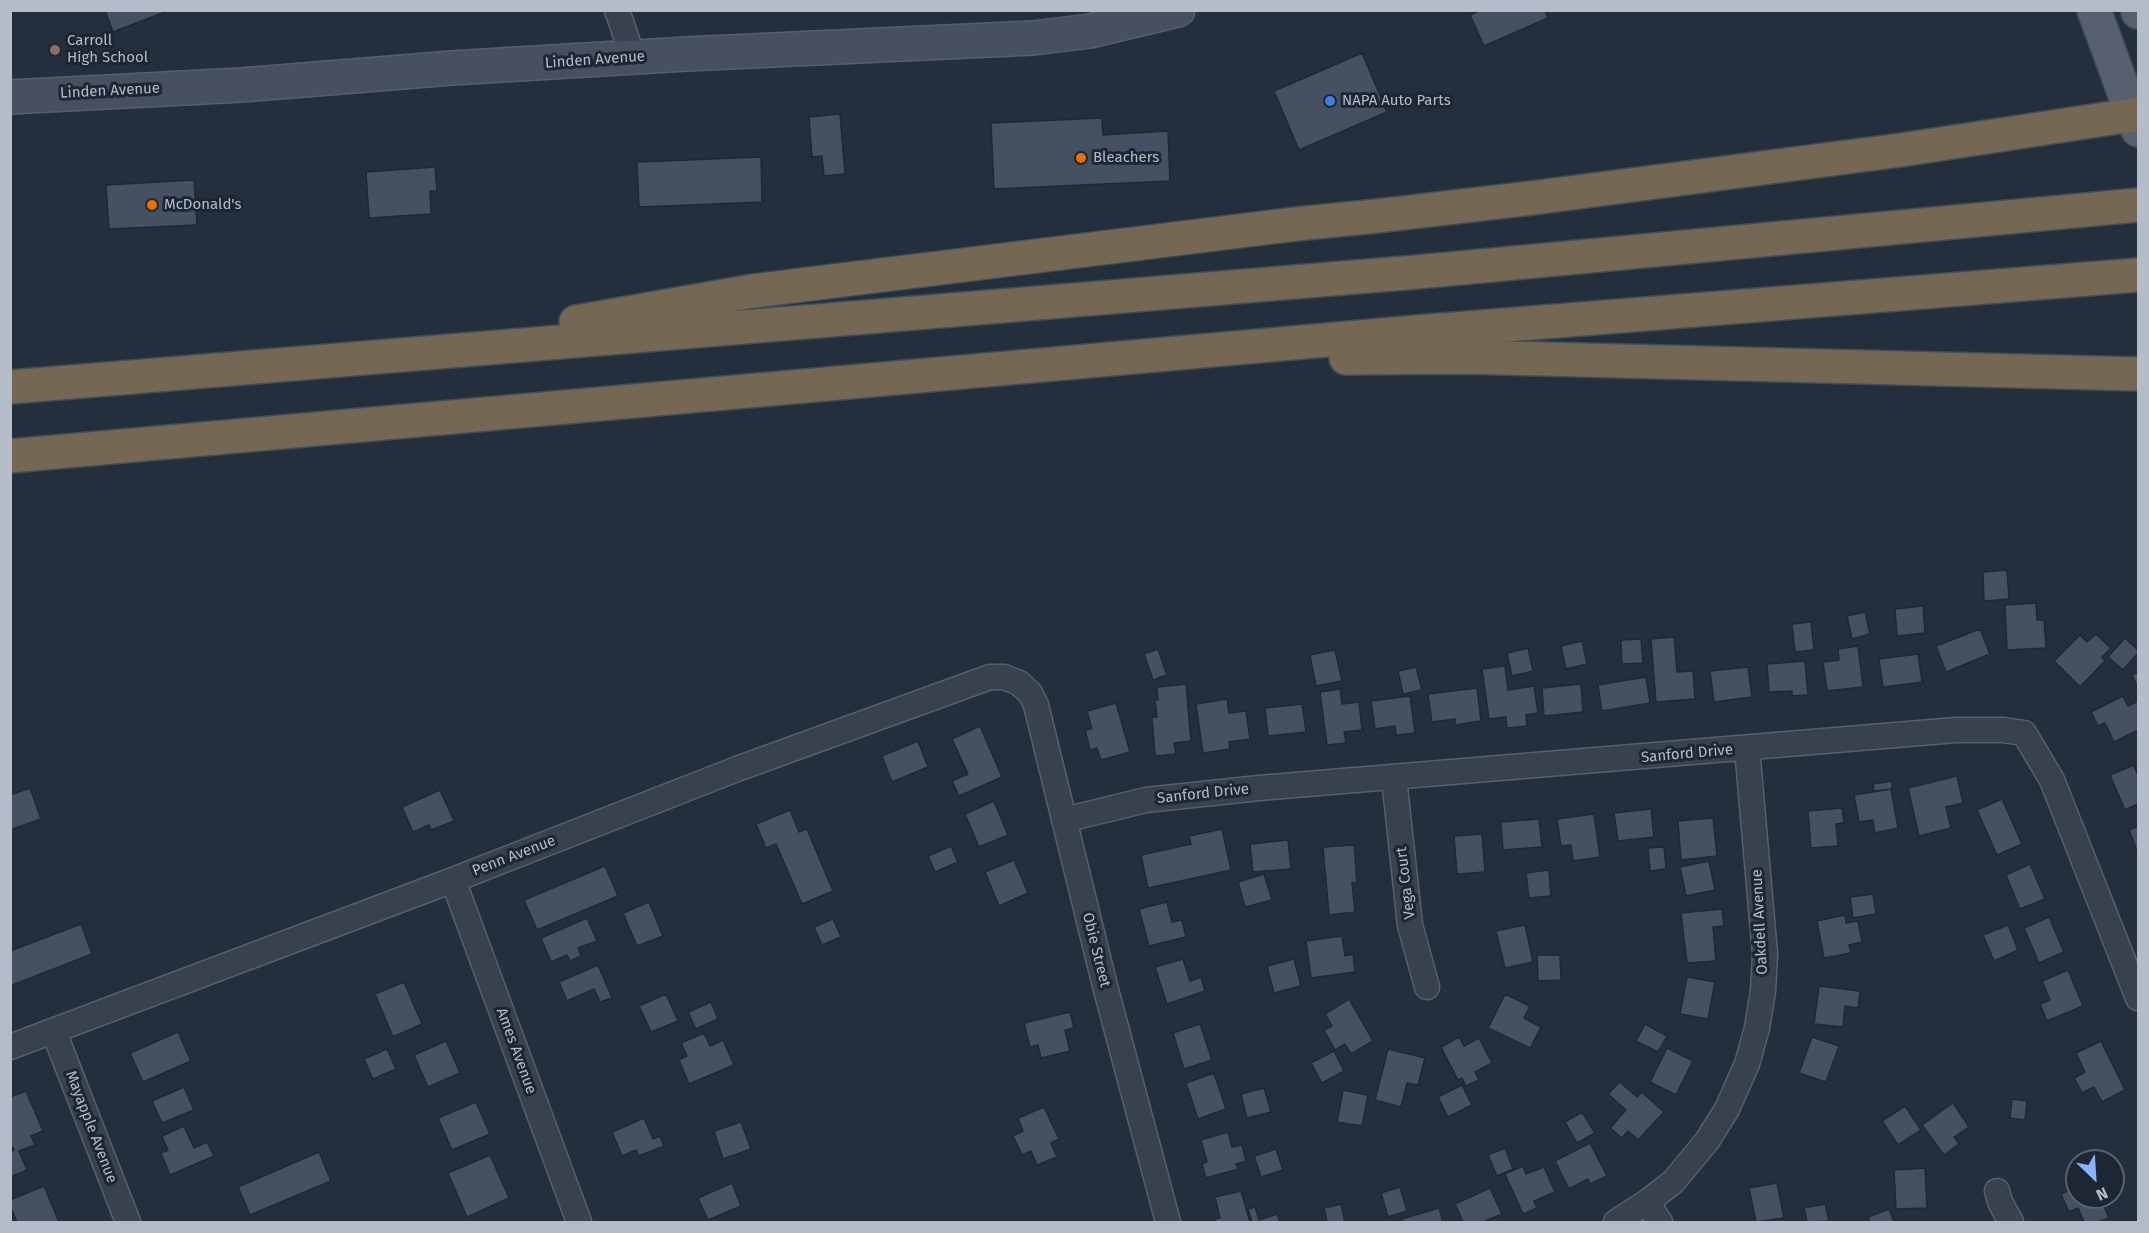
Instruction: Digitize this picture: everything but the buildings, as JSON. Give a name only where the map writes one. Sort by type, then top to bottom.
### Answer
[{"type":"highway","points":[[373,357],[753,291],[1284,225],[1532,198],[2137,120]]},
{"type":"highway","points":[[10,387],[1405,273],[2139,206]]},
{"type":"highway","points":[[10,456],[1418,332],[2139,275]]},
{"type":"highway","points":[[1032,366],[1374,357],[1464,357],[2139,374]]},
{"type":"main road","name":"Linden Avenue","points":[[10,97],[242,84],[633,57],[1034,38],[1090,31],[1178,10]]},
{"type":"main road","points":[[2094,10],[2137,120]]},
{"type":"street","points":[[617,10],[633,57]]},
{"type":"street","name":"Penn Avenue","points":[[10,1047],[453,880],[737,769],[990,677],[1004,677],[1018,682]]},
{"type":"street","name":"Obie Street","points":[[1018,682],[1030,693],[1036,705],[1105,986],[1168,1222]]},
{"type":"street","name":"Sanford Drive","points":[[1064,820],[1146,800],[1259,788],[1956,730],[2003,730],[2024,733],[2052,780],[2139,998]]},
{"type":"street","name":"Oakdell Avenue","points":[[1616,1222],[1647,1203],[1672,1182],[1712,1133],[1727,1109],[1747,1064],[1757,1028],[1763,991],[1765,954],[1747,748]]},
{"type":"street","name":"Vega Court","points":[[1394,778],[1410,924],[1427,987]]},
{"type":"street","name":"Ames Avenue","points":[[453,880],[579,1222]]},
{"type":"street","name":"Mayapple Avenue","points":[[54,1032],[128,1222]]},
{"type":"street","points":[[1997,1191],[2011,1222]]},
{"type":"street","points":[[1647,1203],[1660,1222]]},
{"type":"place","name":"Carroll High School","points":[[55,50]]},
{"type":"place","name":"NAPA Auto Parts","points":[[1330,101]]},
{"type":"place","name":"Bleachers","points":[[1081,158]]},
{"type":"place","name":"McDonald's","points":[[152,205]]}]
